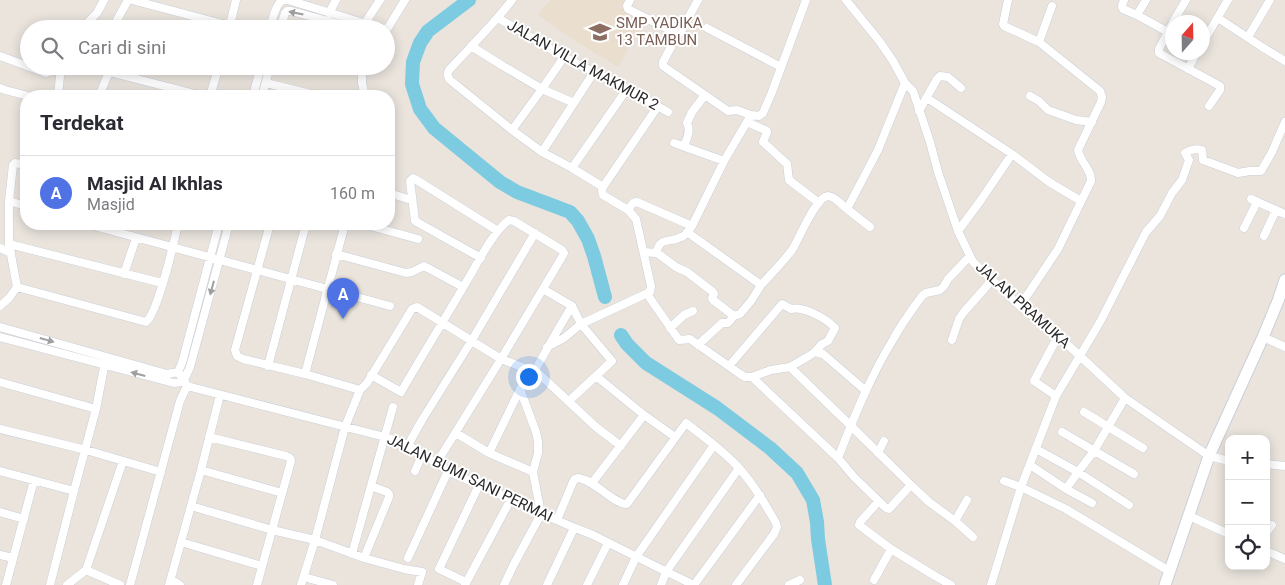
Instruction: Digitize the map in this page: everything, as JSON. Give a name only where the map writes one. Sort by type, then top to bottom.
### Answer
[{"type":"street","points":[[90,20],[97,13],[104,0]]},
{"type":"street","points":[[118,20],[130,0],[203,20]]},
{"type":"street","points":[[231,20],[236,0]]},
{"type":"street","points":[[272,20],[278,4],[282,0],[288,0],[348,20]]},
{"type":"street","points":[[329,13],[336,0]]},
{"type":"street","points":[[368,20],[380,0]]},
{"type":"street","points":[[393,20],[405,0]]},
{"type":"street","points":[[512,0],[498,18],[449,70],[448,76],[450,80],[542,152],[603,186]]},
{"type":"street","points":[[630,0],[628,8],[678,34]]},
{"type":"street","points":[[697,0],[662,65],[728,111],[737,110],[767,131],[764,142],[787,164],[789,180],[819,203]]},
{"type":"street","points":[[656,253],[662,242],[679,238],[690,229],[724,161],[749,119],[763,113],[806,0]]},
{"type":"street","name":"JALAN PRAMUKA","points":[[846,0],[888,55],[905,83],[913,91],[958,231],[973,262],[1020,306],[1058,336],[1125,398],[1209,456]]},
{"type":"street","points":[[1008,0],[1004,26],[1040,42],[1100,91],[1102,97],[1078,150],[1091,178],[1058,249],[1020,306]]},
{"type":"street","points":[[1124,0],[1123,8],[1165,30]]},
{"type":"street","points":[[1137,15],[1146,0]]},
{"type":"street","points":[[1178,15],[1186,0]]},
{"type":"street","points":[[1210,31],[1228,0]]},
{"type":"street","points":[[1248,37],[1270,0]]},
{"type":"street","points":[[1040,42],[1052,6]]},
{"type":"street","points":[[283,20],[285,13],[291,11],[324,20]]},
{"type":"street","name":"JALAN VILLA MAKMUR 2","points":[[498,18],[564,57],[668,112]]},
{"type":"street","points":[[1218,18],[1285,61]]},
{"type":"street","points":[[707,28],[781,67]]},
{"type":"street","points":[[1165,38],[1159,49],[1159,53],[1165,56]]},
{"type":"street","points":[[470,46],[542,89],[574,103]]},
{"type":"street","points":[[0,56],[20,63]]},
{"type":"street","points":[[512,130],[564,57]]},
{"type":"street","points":[[1172,60],[1220,87],[1220,90],[1209,106]]},
{"type":"street","points":[[1188,69],[1193,60]]},
{"type":"street","points":[[542,152],[594,72]]},
{"type":"street","points":[[58,90],[60,75]]},
{"type":"street","points":[[101,90],[108,75]]},
{"type":"street","points":[[121,75],[180,90]]},
{"type":"street","points":[[212,90],[216,75]]},
{"type":"street","points":[[255,90],[259,75]]},
{"type":"street","points":[[264,90],[268,75]]},
{"type":"street","points":[[360,75],[364,90]]},
{"type":"street","points":[[919,111],[940,76],[948,77],[962,88]]},
{"type":"street","points":[[266,83],[295,90]]},
{"type":"street","points":[[847,209],[878,150],[905,83]]},
{"type":"street","points":[[0,88],[20,95]]},
{"type":"street","points":[[572,168],[627,89]]},
{"type":"street","points":[[684,146],[688,137],[689,127],[687,123],[692,112],[705,95]]},
{"type":"street","points":[[1030,96],[1048,110],[1076,120],[1092,122]]},
{"type":"street","points":[[927,98],[1012,154],[1049,182],[1081,201]]},
{"type":"street","points":[[548,347],[564,338],[581,324],[650,292],[651,286],[636,219],[628,210],[603,195],[602,190],[658,106]]},
{"type":"street","points":[[991,585],[1021,487],[1056,396],[1112,302],[1146,232],[1160,216],[1172,193],[1182,180],[1189,160],[1185,153],[1191,150],[1202,150],[1203,160],[1238,173],[1250,170],[1261,171],[1272,152],[1285,122]]},
{"type":"street","points":[[674,143],[724,161]]},
{"type":"street","points":[[958,231],[1012,154]]},
{"type":"street","points":[[0,306],[17,287],[9,244],[9,201],[13,165],[15,163],[20,164]]},
{"type":"street","points":[[481,258],[415,221],[410,181],[413,178],[415,179],[498,230]]},
{"type":"street","points":[[395,195],[408,199]]},
{"type":"street","points":[[698,345],[722,322],[728,323],[751,302],[761,284],[793,249],[810,215],[822,198],[829,196],[870,227]]},
{"type":"street","points":[[1244,228],[1254,200],[1285,214]]},
{"type":"street","points":[[9,201],[20,204]]},
{"type":"street","points":[[628,210],[633,203],[638,202],[690,229],[761,284]]},
{"type":"street","points":[[1264,236],[1276,210]]},
{"type":"street","points":[[371,375],[401,392],[498,230],[507,221],[512,220],[562,250],[564,253],[543,289],[436,464]]},
{"type":"street","points":[[109,230],[390,306]]},
{"type":"street","points":[[17,287],[146,322],[151,317],[177,230]]},
{"type":"street","points":[[178,372],[217,230]]},
{"type":"street","points":[[130,585],[228,230]]},
{"type":"street","points":[[268,230],[236,350],[237,356],[242,359],[360,390]]},
{"type":"street","points":[[268,366],[304,230]]},
{"type":"street","points":[[305,374],[343,230]]},
{"type":"street","points":[[385,230],[418,239]]},
{"type":"street","points":[[408,445],[535,233]]},
{"type":"street","points":[[124,274],[136,238]]},
{"type":"street","points":[[9,244],[162,284]]},
{"type":"street","points":[[0,248],[11,253]]},
{"type":"street","points":[[644,252],[656,253],[687,272],[713,292],[713,300],[734,316]]},
{"type":"street","points":[[336,254],[406,272],[412,272],[424,266],[463,287]]},
{"type":"street","points":[[838,458],[850,425],[894,338],[922,296],[926,293],[940,290],[970,256]]},
{"type":"street","points":[[952,340],[963,313],[992,280]]},
{"type":"street","points":[[1165,585],[1209,456],[1263,337],[1285,280]]},
{"type":"street","points":[[543,289],[572,306],[581,324],[612,361],[569,401]]},
{"type":"street","points":[[647,294],[678,340],[690,339],[711,355],[745,376],[752,377],[771,370],[790,367],[815,352],[828,341],[835,326],[808,311],[798,308],[791,309],[782,304],[729,366]]},
{"type":"street","points":[[489,453],[525,378],[534,372],[572,306]]},
{"type":"street","points":[[301,585],[345,427],[360,390],[367,383],[412,309],[419,308],[501,359],[538,374],[596,427],[621,446]]},
{"type":"street","points":[[670,328],[684,315],[693,311]]},
{"type":"street","points":[[0,327],[106,361],[167,374],[178,372]]},
{"type":"street","points":[[1056,396],[1034,380],[1058,336]]},
{"type":"street","name":"JALAN BUMI SANI PERMAI","points":[[0,337],[106,361],[174,383],[186,383],[220,395],[385,437],[408,445],[448,471],[541,514],[590,534],[694,585]]},
{"type":"street","points":[[1263,337],[1285,347]]},
{"type":"street","points":[[815,352],[823,354],[866,391]]},
{"type":"street","points":[[50,585],[86,450],[106,361]]},
{"type":"street","points":[[790,367],[929,502],[973,537]]},
{"type":"street","points":[[178,372],[186,383]]},
{"type":"street","points":[[596,376],[644,415],[675,437]]},
{"type":"street","points":[[752,377],[838,458],[886,509],[889,509],[911,485]]},
{"type":"street","points":[[0,382],[96,409]]},
{"type":"street","points":[[504,585],[541,514],[533,472],[538,453],[538,440],[520,389]]},
{"type":"street","points":[[180,585],[170,582],[220,395]]},
{"type":"street","points":[[1066,489],[1094,451],[1125,398]]},
{"type":"street","points":[[352,554],[393,407]]},
{"type":"street","points":[[1084,412],[1143,448]]},
{"type":"street","points":[[592,483],[644,415]]},
{"type":"street","points":[[557,520],[575,479],[582,478],[621,503],[627,504],[686,423],[739,468],[760,495],[776,523],[777,527],[774,534],[736,585]]},
{"type":"street","points":[[0,429],[86,450],[161,472]]},
{"type":"street","points":[[1062,432],[1134,474]]},
{"type":"street","points":[[456,433],[489,453],[533,472]]},
{"type":"street","points":[[209,436],[286,456],[291,461],[256,585]]},
{"type":"street","points":[[878,453],[884,441]]},
{"type":"street","points":[[623,585],[636,556],[714,445]]},
{"type":"street","points":[[1036,449],[1078,472],[1130,505]]},
{"type":"street","points":[[415,471],[422,455]]},
{"type":"street","points":[[1209,456],[1225,460]]},
{"type":"street","points":[[67,585],[86,570],[123,461]]},
{"type":"street","points":[[1270,464],[1285,466]]},
{"type":"street","points":[[1030,465],[1092,504]]},
{"type":"street","points":[[661,585],[666,572],[739,468]]},
{"type":"street","points":[[201,470],[282,492]]},
{"type":"street","points":[[0,471],[74,491]]},
{"type":"street","points":[[408,558],[448,471]]},
{"type":"street","points":[[6,585],[34,480]]},
{"type":"street","points":[[1004,481],[1021,487],[1066,509],[1169,572]]},
{"type":"street","points":[[479,485],[439,569],[465,584],[511,499]]},
{"type":"street","points":[[364,558],[389,497],[386,492],[371,486]]},
{"type":"street","points":[[694,585],[760,495]]},
{"type":"street","points":[[955,521],[967,500]]},
{"type":"street","points":[[878,502],[859,525],[891,549],[951,585]]},
{"type":"street","points":[[191,506],[272,530],[315,540],[364,558],[422,572],[418,585]]},
{"type":"street","points":[[0,512],[24,518]]},
{"type":"street","points":[[1189,516],[1225,532]]},
{"type":"street","points":[[547,585],[574,528]]},
{"type":"street","points":[[181,542],[262,566]]},
{"type":"street","points":[[587,585],[608,543]]},
{"type":"street","points":[[874,580],[891,549]]},
{"type":"street","points":[[1270,553],[1285,559]]},
{"type":"street","points":[[0,555],[13,558]]},
{"type":"street","points":[[86,570],[120,585]]},
{"type":"street","points":[[931,585],[935,576]]},
{"type":"street","points":[[304,577],[333,585]]},
{"type":"street","points":[[789,585],[800,580]]},
{"type":"shaded area","name":"SMP YADIKA 13 TAMBUN","points":[[550,0],[625,0],[621,7],[643,23],[618,67],[575,41],[538,15]]},
{"type":"waterway","points":[[469,0],[428,31],[420,43],[413,62],[412,84],[420,109],[434,128],[500,182],[517,192],[570,212],[578,221],[588,239],[605,297]]},
{"type":"waterway","points":[[621,335],[627,344],[646,363],[717,408],[770,448],[797,473],[813,500],[825,585]]},
{"type":"place","name":"SMP YADIKA 13 TAMBUN","points":[[600,32]]},
{"type":"place","name":"Masjid Al Ikhlas","points":[[343,319]]}]
